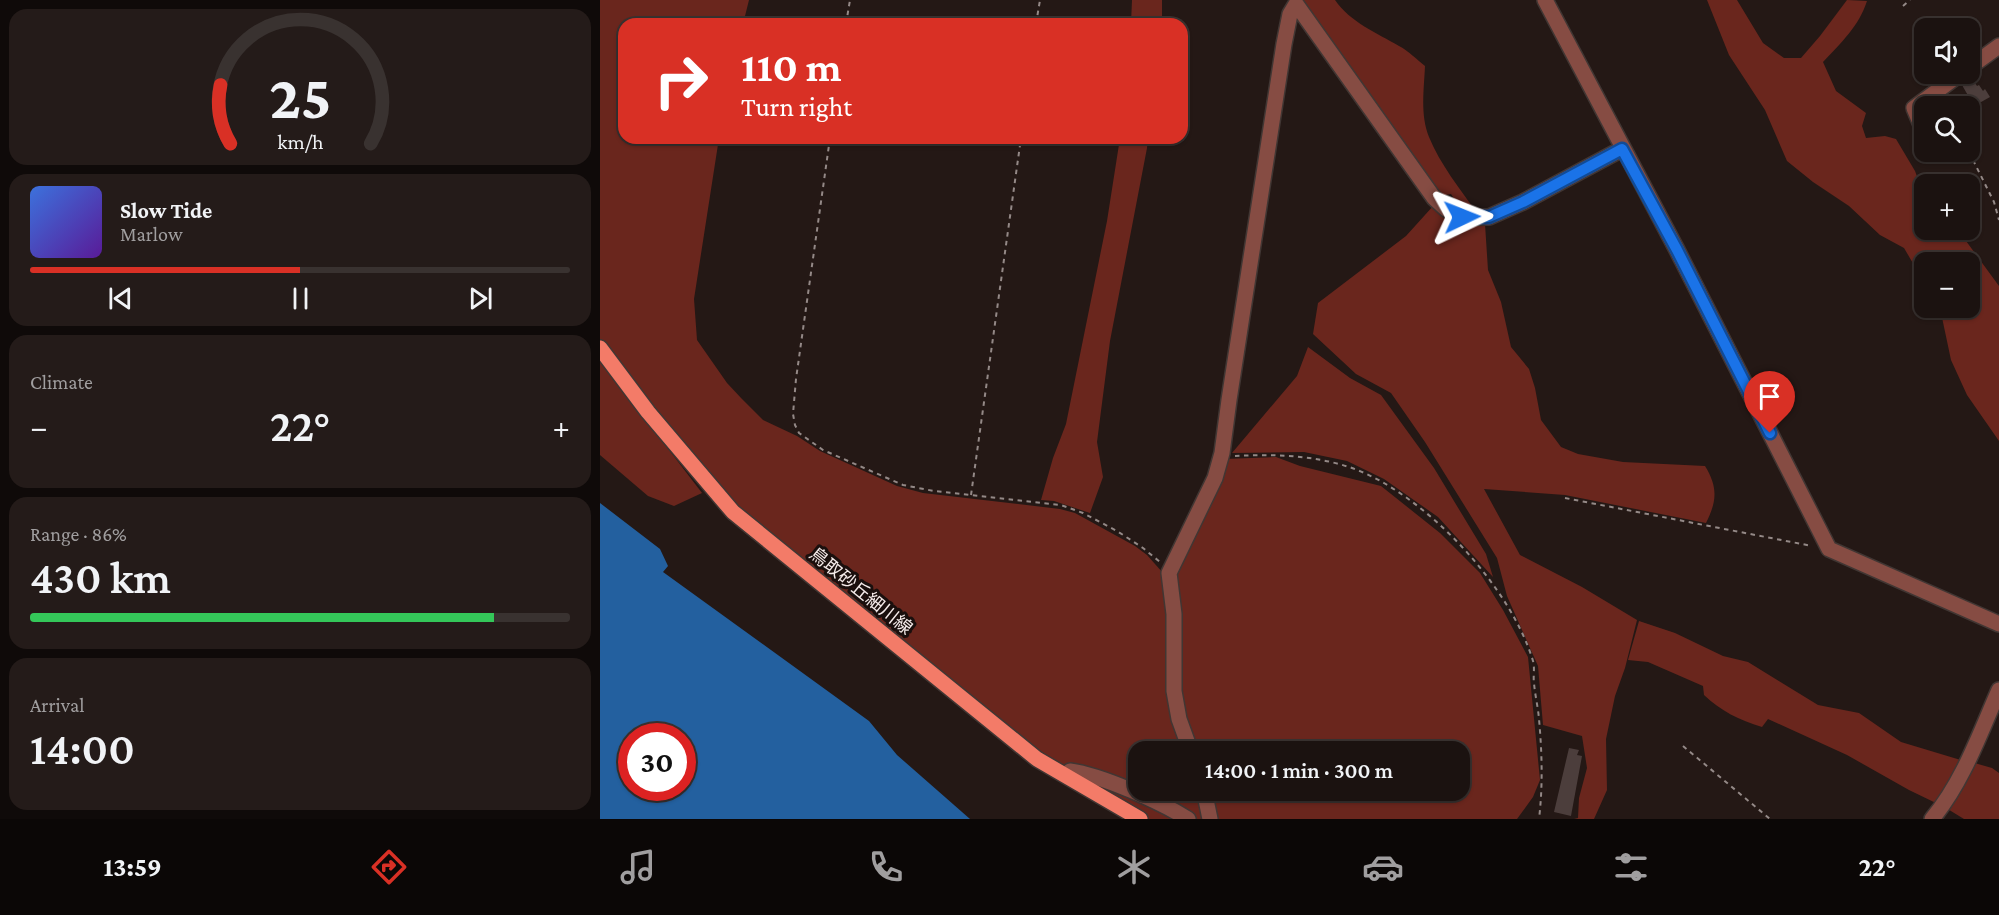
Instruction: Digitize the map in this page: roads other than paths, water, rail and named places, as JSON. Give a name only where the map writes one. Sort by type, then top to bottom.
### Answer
[{"type":"main road","name":"鳥取砂丘細川線","points":[[600,348],[648,412],[733,512],[1037,759],[1140,819]]},
{"type":"street","points":[[1545,0],[1677,250],[1829,549],[1999,624]]},
{"type":"street","points":[[1294,2],[1434,198],[1446,209],[1462,217],[1489,217],[1523,202],[1622,149]]},
{"type":"street","points":[[1187,741],[1179,719],[1174,691],[1174,614],[1169,573],[1211,487],[1222,453],[1282,55],[1294,2]]},
{"type":"street","points":[[1980,60],[1999,46]]},
{"type":"street","points":[[1930,96],[1946,84]]},
{"type":"street","points":[[1932,819],[1958,780],[1999,690]]},
{"type":"street","points":[[1070,771],[1092,776],[1138,794],[1188,819]]},
{"type":"street","points":[[1206,801],[1210,819]]},
{"type":"water","points":[[600,503],[660,549],[668,566],[663,572],[869,721],[897,755],[970,819],[600,819]]}]
